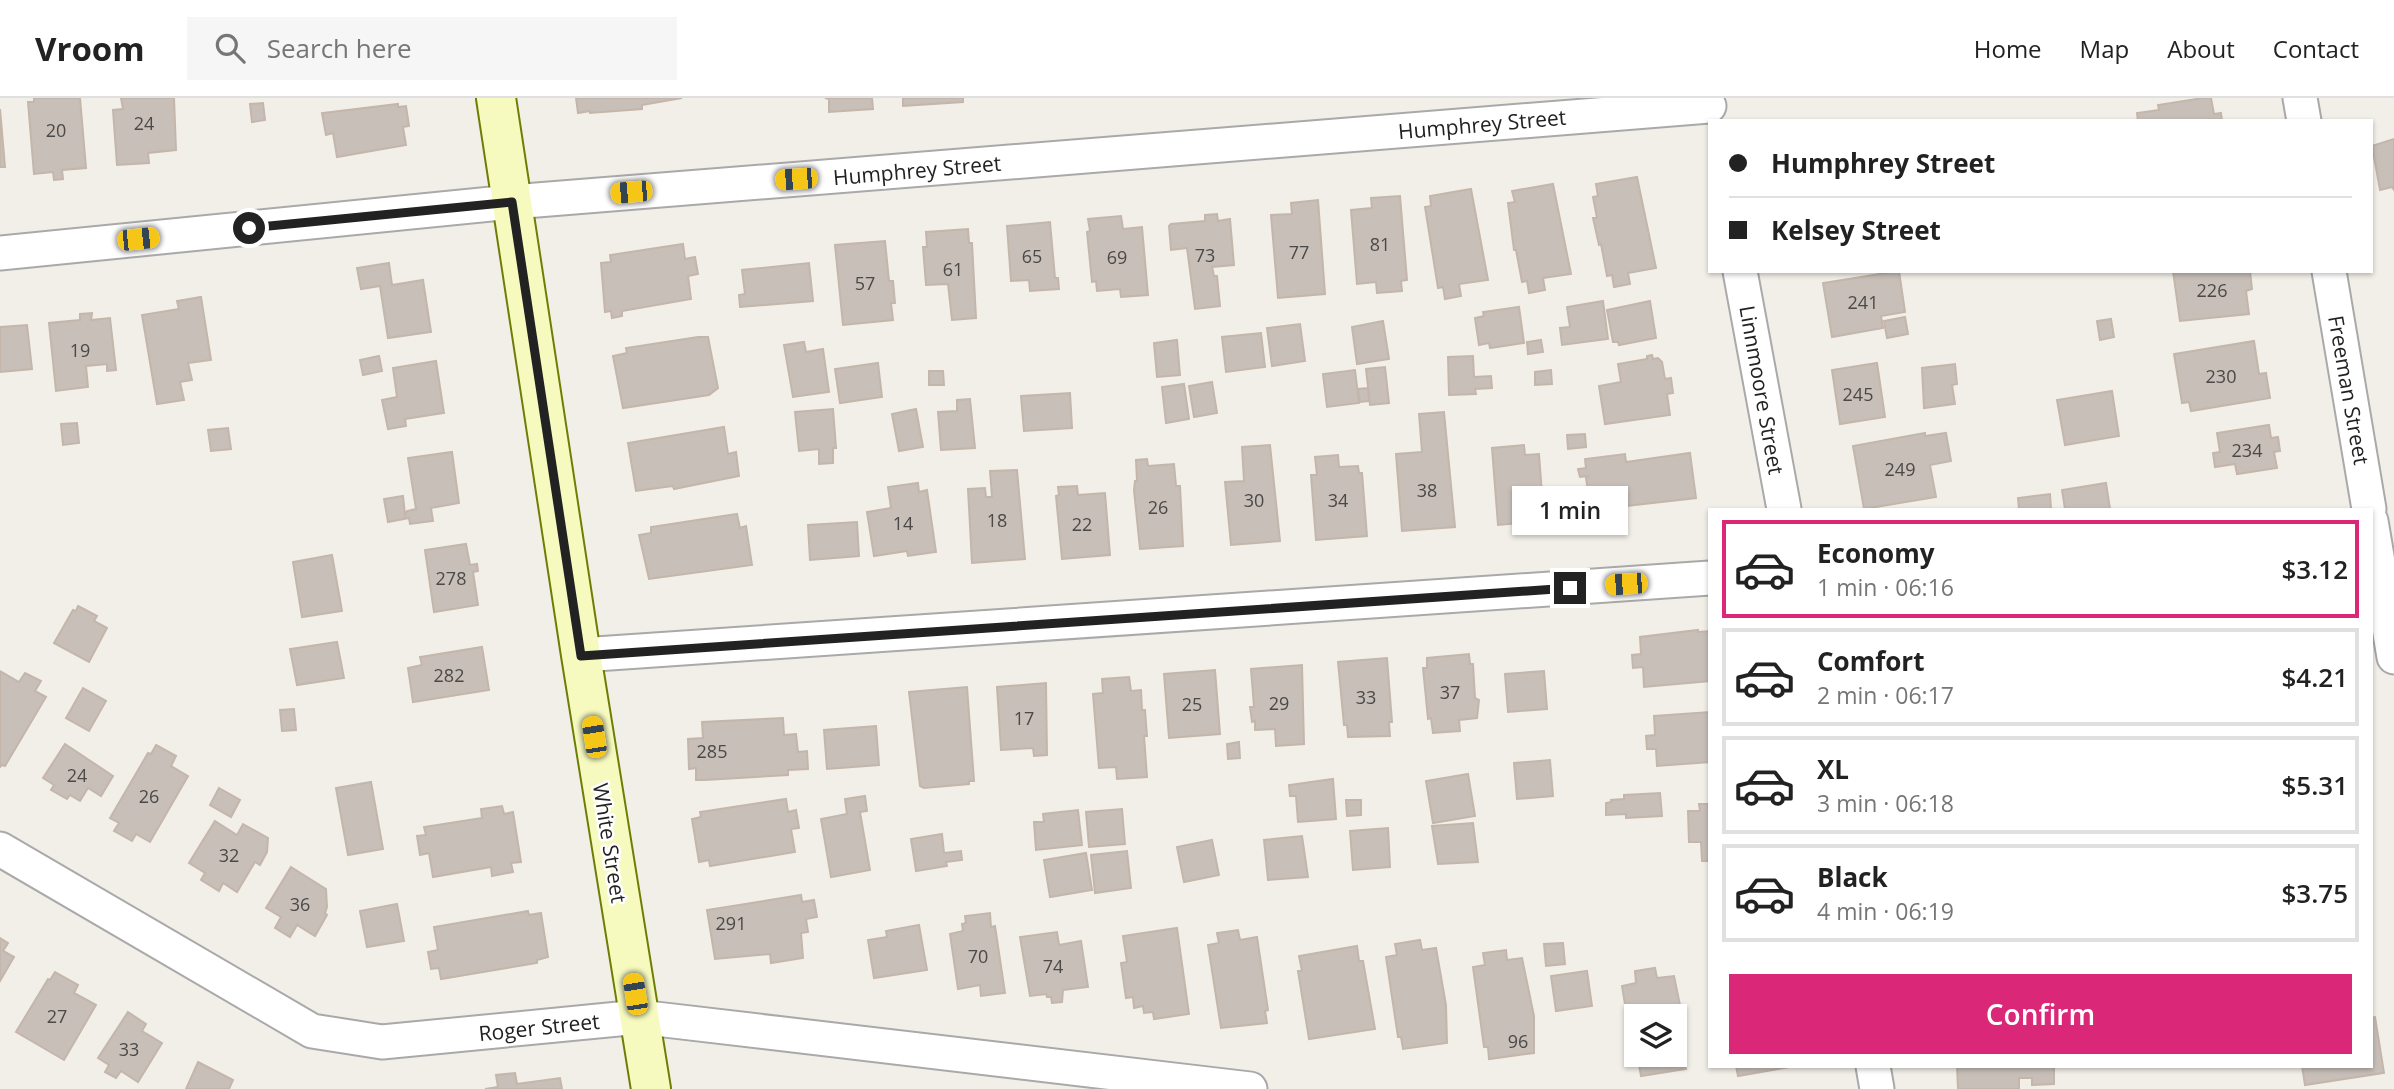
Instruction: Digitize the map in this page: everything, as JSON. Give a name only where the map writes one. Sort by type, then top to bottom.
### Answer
[{"type":"main road","name":"White Street","points":[[496,98],[581,656],[651,1089]]},
{"type":"street","points":[[2300,98],[2304,119]]},
{"type":"street","name":"Humphrey Street","points":[[0,253],[512,202],[1710,108]]},
{"type":"street","name":"Linnmoore Street","points":[[1740,273],[1784,508]]},
{"type":"street","name":"Freeman Street","points":[[2329,273],[2369,508]]},
{"type":"street","points":[[2373,534],[2394,657]]},
{"type":"street","points":[[581,656],[1708,578]]},
{"type":"street","name":"Roger Street","points":[[0,849],[312,1031],[382,1042],[639,1017],[1250,1089]]},
{"type":"street","points":[[1873,1068],[1877,1089]]},
{"type":"building","points":[[34,98],[80,98],[86,168],[62,170],[63,179],[54,180],[53,172],[34,174],[28,102],[34,102]]},
{"type":"building","points":[[121,98],[174,98],[176,150],[148,153],[149,163],[117,165],[113,110],[123,109]]},
{"type":"building","points":[[576,98],[682,98],[642,105],[642,109],[578,113]]},
{"type":"building","points":[[825,98],[872,98],[873,109],[829,112],[829,99]]},
{"type":"building","points":[[903,98],[963,98],[963,102],[903,106]]},
{"type":"building","points":[[2211,98],[2214,114],[2221,113],[2222,119],[2138,119],[2137,113],[2159,110],[2158,105]]},
{"type":"building","points":[[263,103],[265,120],[252,122],[250,104]]},
{"type":"building","points":[[398,104],[398,107],[406,106],[409,126],[403,127],[406,145],[337,157],[333,133],[326,135],[322,113]]},
{"type":"building","points":[[0,109],[5,167],[0,167]]},
{"type":"building","points":[[2394,139],[2394,190],[2392,187],[2380,190],[2373,146]]},
{"type":"building","points":[[1637,177],[1656,268],[1628,273],[1630,284],[1614,287],[1612,275],[1607,276],[1601,244],[1599,245],[1593,218],[1597,218],[1593,197],[1598,196],[1596,184]]},
{"type":"building","points":[[1553,184],[1571,274],[1543,278],[1545,290],[1529,293],[1527,281],[1522,282],[1514,250],[1508,203],[1515,202],[1512,191]]},
{"type":"building","points":[[1471,189],[1488,280],[1459,284],[1461,296],[1445,299],[1443,287],[1438,288],[1425,207],[1431,206],[1430,196]]},
{"type":"building","points":[[1400,196],[1407,280],[1401,281],[1402,291],[1377,293],[1376,282],[1357,284],[1351,210],[1372,208],[1371,198]]},
{"type":"building","points":[[1318,200],[1325,294],[1278,298],[1271,215],[1292,214],[1291,203]]},
{"type":"building","points":[[1217,214],[1218,221],[1230,219],[1234,265],[1212,267],[1214,276],[1217,276],[1220,306],[1195,309],[1187,248],[1171,250],[1169,226],[1205,221],[1205,215]]},
{"type":"building","points":[[1121,216],[1123,229],[1142,227],[1148,295],[1121,297],[1120,289],[1097,291],[1096,281],[1092,282],[1088,219]]},
{"type":"building","points":[[1050,222],[1055,278],[1058,278],[1059,289],[1030,291],[1029,280],[1011,281],[1007,226]]},
{"type":"building","points":[[968,229],[969,243],[972,243],[976,318],[952,320],[948,284],[926,285],[923,247],[927,247],[926,232]]},
{"type":"building","points":[[885,241],[889,281],[893,281],[893,320],[843,325],[835,245]]},
{"type":"building","points":[[683,244],[685,259],[695,257],[698,274],[688,276],[691,299],[622,311],[622,316],[612,318],[611,311],[605,312],[601,263],[611,262],[610,255]]},
{"type":"building","points":[[389,263],[392,285],[423,280],[431,332],[388,338],[380,286],[361,289],[357,268]]},
{"type":"building","points":[[809,263],[813,301],[740,307],[739,295],[745,294],[742,270]]},
{"type":"building","points":[[1899,273],[1905,312],[1881,316],[1883,328],[1832,337],[1823,283]]},
{"type":"building","points":[[2173,273],[2250,273],[2252,289],[2246,291],[2249,314],[2180,321]]},
{"type":"building","points":[[201,297],[211,360],[188,363],[192,380],[180,382],[184,400],[157,404],[142,315],[179,309],[177,301]]},
{"type":"building","points":[[1603,301],[1608,339],[1562,345],[1560,328],[1570,327],[1567,307]]},
{"type":"building","points":[[1650,301],[1656,338],[1619,345],[1618,342],[1613,342],[1607,310]]},
{"type":"building","points":[[1519,307],[1524,343],[1490,348],[1489,343],[1479,345],[1475,318],[1484,316],[1483,312]]},
{"type":"building","points":[[92,313],[91,320],[110,318],[116,370],[107,371],[107,364],[86,366],[88,387],[56,391],[49,323],[80,320],[80,314]]},
{"type":"building","points":[[1905,317],[1908,334],[1887,338],[1884,321]]},
{"type":"building","points":[[2111,319],[2114,337],[2100,340],[2097,321]]},
{"type":"building","points":[[1383,321],[1389,359],[1357,364],[1352,327]]},
{"type":"building","points":[[1300,324],[1305,361],[1272,366],[1267,328]]},
{"type":"building","points":[[27,325],[32,369],[0,372],[0,327]]},
{"type":"building","points":[[1261,333],[1265,367],[1226,372],[1222,337]]},
{"type":"building","points":[[708,337],[718,388],[709,395],[623,408],[613,356],[627,353],[626,348]]},
{"type":"building","points":[[1177,340],[1180,375],[1157,377],[1154,343]]},
{"type":"building","points":[[1541,340],[1543,352],[1528,354],[1527,342]]},
{"type":"building","points":[[2254,341],[2259,374],[2266,373],[2270,398],[2191,411],[2189,402],[2182,403],[2174,354]]},
{"type":"building","points":[[804,342],[806,352],[823,349],[829,392],[793,397],[784,345]]},
{"type":"building","points":[[1652,355],[1653,359],[1658,358],[1662,362],[1665,379],[1671,378],[1673,393],[1667,394],[1670,415],[1605,424],[1599,386],[1621,382],[1618,364],[1647,359],[1647,356]]},
{"type":"building","points":[[379,356],[382,371],[363,375],[360,360]]},
{"type":"building","points":[[1473,356],[1474,377],[1491,376],[1492,388],[1475,389],[1476,394],[1449,395],[1448,357]]},
{"type":"building","points":[[436,361],[444,413],[405,419],[406,426],[388,429],[382,400],[397,397],[393,368]]},
{"type":"building","points":[[878,363],[882,397],[840,403],[835,369]]},
{"type":"building","points":[[1877,363],[1885,417],[1840,424],[1832,370]]},
{"type":"building","points":[[1955,364],[1957,384],[1952,385],[1955,404],[1924,408],[1922,368]]},
{"type":"building","points":[[1385,367],[1389,403],[1370,405],[1366,369]]},
{"type":"building","points":[[1355,370],[1359,403],[1327,407],[1323,374]]},
{"type":"building","points":[[1551,370],[1552,384],[1535,385],[1535,372]]},
{"type":"building","points":[[929,371],[943,371],[944,385],[929,385]]},
{"type":"building","points":[[1212,382],[1217,413],[1194,417],[1189,386]]},
{"type":"building","points":[[1184,384],[1189,419],[1166,423],[1162,387]]},
{"type":"building","points":[[1368,388],[1369,401],[1360,402],[1358,389]]},
{"type":"building","points":[[2112,391],[2119,436],[2065,445],[2057,400]]},
{"type":"building","points":[[1070,393],[1072,428],[1024,431],[1021,396]]},
{"type":"building","points":[[970,399],[975,448],[941,450],[938,412],[957,411],[957,400]]},
{"type":"building","points":[[833,409],[836,448],[833,448],[833,463],[819,464],[819,449],[799,451],[795,412]]},
{"type":"building","points":[[916,409],[923,447],[899,451],[892,414]]},
{"type":"building","points":[[1444,412],[1455,527],[1402,531],[1396,454],[1422,452],[1419,414]]},
{"type":"building","points":[[77,423],[79,443],[63,445],[61,424]]},
{"type":"building","points":[[2269,425],[2271,438],[2278,437],[2280,451],[2274,452],[2277,468],[2237,474],[2235,464],[2215,467],[2213,453],[2220,452],[2217,433]]},
{"type":"building","points":[[724,427],[728,454],[736,452],[739,476],[674,489],[673,486],[636,491],[628,443]]},
{"type":"building","points":[[228,428],[231,449],[211,451],[208,430]]},
{"type":"building","points":[[1925,433],[1925,436],[1946,433],[1951,461],[1930,465],[1936,497],[1864,508],[1853,446]]},
{"type":"building","points":[[1585,434],[1586,447],[1568,449],[1567,435]]},
{"type":"building","points":[[1270,445],[1280,541],[1231,545],[1225,482],[1244,481],[1242,447]]},
{"type":"building","points":[[1524,445],[1525,455],[1539,454],[1544,521],[1498,525],[1492,448]]},
{"type":"building","points":[[452,452],[459,503],[431,508],[433,521],[410,524],[409,518],[388,522],[384,499],[403,496],[405,515],[407,511],[416,509],[408,458]]},
{"type":"building","points":[[1690,453],[1696,498],[1591,510],[1586,478],[1588,476],[1580,477],[1578,469],[1586,468],[1585,459],[1625,454],[1626,462]]},
{"type":"building","points":[[1338,455],[1339,467],[1358,466],[1359,473],[1362,473],[1367,536],[1316,540],[1311,475],[1317,475],[1315,457]]},
{"type":"building","points":[[1147,459],[1148,466],[1174,464],[1176,486],[1180,486],[1183,546],[1140,549],[1134,490],[1137,481],[1136,460]]},
{"type":"building","points":[[1017,470],[1025,559],[972,563],[968,489],[985,488],[986,497],[992,497],[990,471]]},
{"type":"building","points":[[918,483],[919,492],[927,490],[936,552],[908,556],[907,551],[874,556],[867,512],[891,508],[888,487]]},
{"type":"building","points":[[2106,483],[2110,508],[2065,508],[2062,490]]},
{"type":"building","points":[[1077,486],[1078,495],[1105,493],[1110,555],[1062,559],[1056,496],[1059,495],[1058,487]]},
{"type":"building","points":[[2050,494],[2051,508],[2019,508],[2018,498]]},
{"type":"building","points":[[737,514],[740,528],[746,526],[752,565],[649,579],[639,535],[651,533],[651,527]]},
{"type":"building","points":[[857,522],[859,556],[810,560],[808,525]]},
{"type":"building","points":[[466,544],[470,565],[477,564],[478,571],[473,572],[478,605],[434,612],[425,550]]},
{"type":"building","points":[[332,555],[342,611],[302,617],[293,562]]},
{"type":"building","points":[[78,606],[97,616],[94,621],[107,628],[89,662],[54,643]]},
{"type":"building","points":[[1708,631],[1708,681],[1644,687],[1643,667],[1633,668],[1632,655],[1641,654],[1640,637]]},
{"type":"building","points":[[337,642],[344,678],[297,685],[290,649]]},
{"type":"building","points":[[482,647],[489,690],[413,702],[408,668],[422,665],[420,657]]},
{"type":"building","points":[[1469,654],[1470,664],[1473,664],[1475,698],[1479,700],[1477,718],[1459,720],[1460,731],[1433,733],[1431,718],[1428,719],[1423,668],[1427,668],[1427,658]]},
{"type":"building","points":[[1387,658],[1392,722],[1389,722],[1390,736],[1348,737],[1347,725],[1344,725],[1338,662]]},
{"type":"building","points":[[1302,665],[1304,744],[1276,746],[1275,729],[1255,730],[1255,721],[1252,722],[1250,707],[1254,707],[1251,669]]},
{"type":"building","points":[[1215,670],[1220,734],[1169,738],[1164,674]]},
{"type":"building","points":[[0,671],[19,682],[25,673],[41,681],[35,691],[46,697],[5,766],[0,767]]},
{"type":"building","points":[[1544,671],[1547,709],[1508,712],[1505,674]]},
{"type":"building","points":[[1129,677],[1131,691],[1141,690],[1142,710],[1145,710],[1147,777],[1117,779],[1116,767],[1099,768],[1093,694],[1103,693],[1102,679]]},
{"type":"building","points":[[1046,683],[1047,755],[1034,756],[1033,748],[1001,750],[997,687]]},
{"type":"building","points":[[967,687],[974,781],[969,781],[969,784],[924,788],[920,786],[909,692]]},
{"type":"building","points":[[83,688],[106,701],[89,731],[66,718]]},
{"type":"building","points":[[294,709],[296,730],[282,731],[280,710]]},
{"type":"building","points":[[1708,712],[1708,762],[1657,766],[1656,749],[1647,749],[1646,736],[1655,735],[1654,716]]},
{"type":"building","points":[[783,718],[784,735],[796,734],[798,752],[807,751],[808,769],[788,770],[788,775],[696,780],[696,768],[689,769],[688,739],[703,738],[702,722]]},
{"type":"building","points":[[876,726],[879,765],[827,769],[824,730]]},
{"type":"building","points":[[1239,742],[1240,758],[1228,759],[1227,744]]},
{"type":"building","points":[[65,744],[113,776],[101,796],[88,788],[80,801],[70,795],[67,799],[51,790],[54,785],[43,778]]},
{"type":"building","points":[[156,745],[176,756],[171,766],[188,776],[150,842],[136,834],[132,841],[114,831],[119,823],[110,818],[148,753],[151,754]]},
{"type":"building","points":[[1550,760],[1553,796],[1517,799],[1514,763]]},
{"type":"building","points":[[1468,774],[1475,816],[1433,823],[1426,781]]},
{"type":"building","points":[[1333,779],[1336,819],[1298,822],[1296,796],[1290,796],[1289,785]]},
{"type":"building","points":[[371,782],[383,849],[348,855],[336,788]]},
{"type":"building","points":[[219,788],[240,800],[231,817],[210,805]]},
{"type":"building","points":[[1660,793],[1662,816],[1626,818],[1626,814],[1606,815],[1606,803],[1611,800],[1624,799],[1624,795]]},
{"type":"building","points":[[865,796],[867,811],[860,812],[870,870],[831,877],[821,819],[847,814],[845,799]]},
{"type":"building","points":[[786,799],[788,812],[796,810],[799,828],[791,829],[795,852],[710,866],[709,860],[699,862],[692,819],[701,817],[700,812]]},
{"type":"building","points":[[1346,800],[1361,800],[1361,815],[1347,816]]},
{"type":"building","points":[[1699,804],[1708,804],[1708,861],[1702,861],[1701,842],[1689,842],[1688,811],[1700,811]]},
{"type":"building","points":[[502,806],[504,814],[513,812],[521,862],[511,863],[513,872],[492,876],[491,867],[433,877],[429,853],[420,855],[417,836],[426,835],[424,827],[482,818],[481,809]]},
{"type":"building","points":[[1122,809],[1125,844],[1089,847],[1086,812]]},
{"type":"building","points":[[1078,810],[1082,845],[1036,850],[1034,822],[1044,822],[1043,814]]},
{"type":"building","points":[[215,821],[237,835],[243,824],[268,838],[267,852],[260,865],[255,862],[237,892],[223,883],[219,891],[201,880],[205,873],[189,863]]},
{"type":"building","points":[[1473,823],[1478,862],[1438,864],[1432,826]]},
{"type":"building","points":[[1388,828],[1390,867],[1353,870],[1350,831]]},
{"type":"building","points":[[942,834],[944,853],[961,851],[962,860],[946,862],[947,866],[916,871],[911,839]]},
{"type":"building","points":[[1302,836],[1308,877],[1268,880],[1264,840]]},
{"type":"building","points":[[1212,840],[1219,875],[1184,882],[1177,847]]},
{"type":"building","points":[[1127,851],[1131,888],[1095,893],[1091,855]]},
{"type":"building","points":[[1086,853],[1092,890],[1050,897],[1044,860]]},
{"type":"building","points":[[291,867],[326,889],[327,915],[315,936],[297,925],[290,937],[275,928],[281,917],[266,908]]},
{"type":"building","points":[[801,895],[802,902],[814,900],[817,917],[806,919],[808,932],[801,933],[803,958],[771,963],[770,954],[715,959],[707,910]]},
{"type":"building","points":[[397,904],[404,941],[367,947],[360,911]]},
{"type":"building","points":[[528,911],[529,915],[541,913],[548,957],[537,960],[537,963],[441,979],[439,968],[431,969],[428,952],[438,950],[434,927]]},
{"type":"building","points":[[990,913],[991,927],[995,926],[1005,993],[981,996],[980,985],[958,989],[950,934],[963,931],[965,916]]},
{"type":"building","points":[[919,925],[927,970],[874,978],[868,940],[887,937],[886,931]]},
{"type":"building","points":[[1177,928],[1189,1014],[1154,1019],[1153,1012],[1144,1013],[1143,1006],[1134,1008],[1133,997],[1126,998],[1121,963],[1127,962],[1123,936]]},
{"type":"building","points":[[1238,930],[1240,940],[1257,937],[1268,1010],[1265,1011],[1267,1023],[1221,1028],[1208,945],[1219,943],[1217,933]]},
{"type":"building","points":[[1057,932],[1059,945],[1081,941],[1088,987],[1063,990],[1062,1002],[1052,1003],[1051,997],[1046,994],[1030,996],[1020,937]]},
{"type":"building","points":[[0,938],[8,943],[3,951],[14,957],[0,981]]},
{"type":"building","points":[[1420,940],[1422,950],[1436,948],[1446,1005],[1447,1043],[1403,1049],[1401,1037],[1398,1037],[1386,957],[1397,955],[1395,944]]},
{"type":"building","points":[[1563,943],[1565,964],[1546,966],[1544,944]]},
{"type":"building","points":[[1357,946],[1359,961],[1363,961],[1375,1029],[1309,1039],[1298,971],[1302,971],[1299,956]]},
{"type":"building","points":[[1506,950],[1507,960],[1522,958],[1534,1016],[1534,1053],[1489,1059],[1488,1047],[1484,1047],[1473,967],[1485,965],[1483,953]]},
{"type":"building","points":[[1655,968],[1657,978],[1674,976],[1680,1004],[1625,1004],[1622,986],[1636,983],[1635,971]]},
{"type":"building","points":[[1587,971],[1592,1006],[1556,1011],[1551,976]]},
{"type":"building","points":[[55,972],[78,985],[74,993],[96,1005],[64,1060],[16,1032]]},
{"type":"building","points":[[128,1012],[146,1024],[142,1031],[162,1043],[138,1082],[121,1071],[116,1078],[105,1072],[109,1065],[98,1058]]},
{"type":"building","points":[[2373,1018],[2384,1073],[2305,1085],[2302,1068],[2373,1068]]},
{"type":"building","points":[[198,1062],[233,1080],[229,1089],[186,1089]]},
{"type":"building","points":[[1639,1067],[1686,1067],[1686,1069],[1641,1076]]},
{"type":"building","points":[[1736,1068],[1784,1068],[1738,1076]]},
{"type":"building","points":[[1957,1068],[2054,1068],[2054,1084],[2032,1085],[2032,1078],[2019,1078],[2019,1089],[1958,1089]]},
{"type":"building","points":[[515,1073],[517,1084],[560,1078],[562,1089],[485,1089],[498,1087],[496,1075]]},
{"type":"route","points":[[249,228],[512,202],[581,656],[1570,588]]}]
